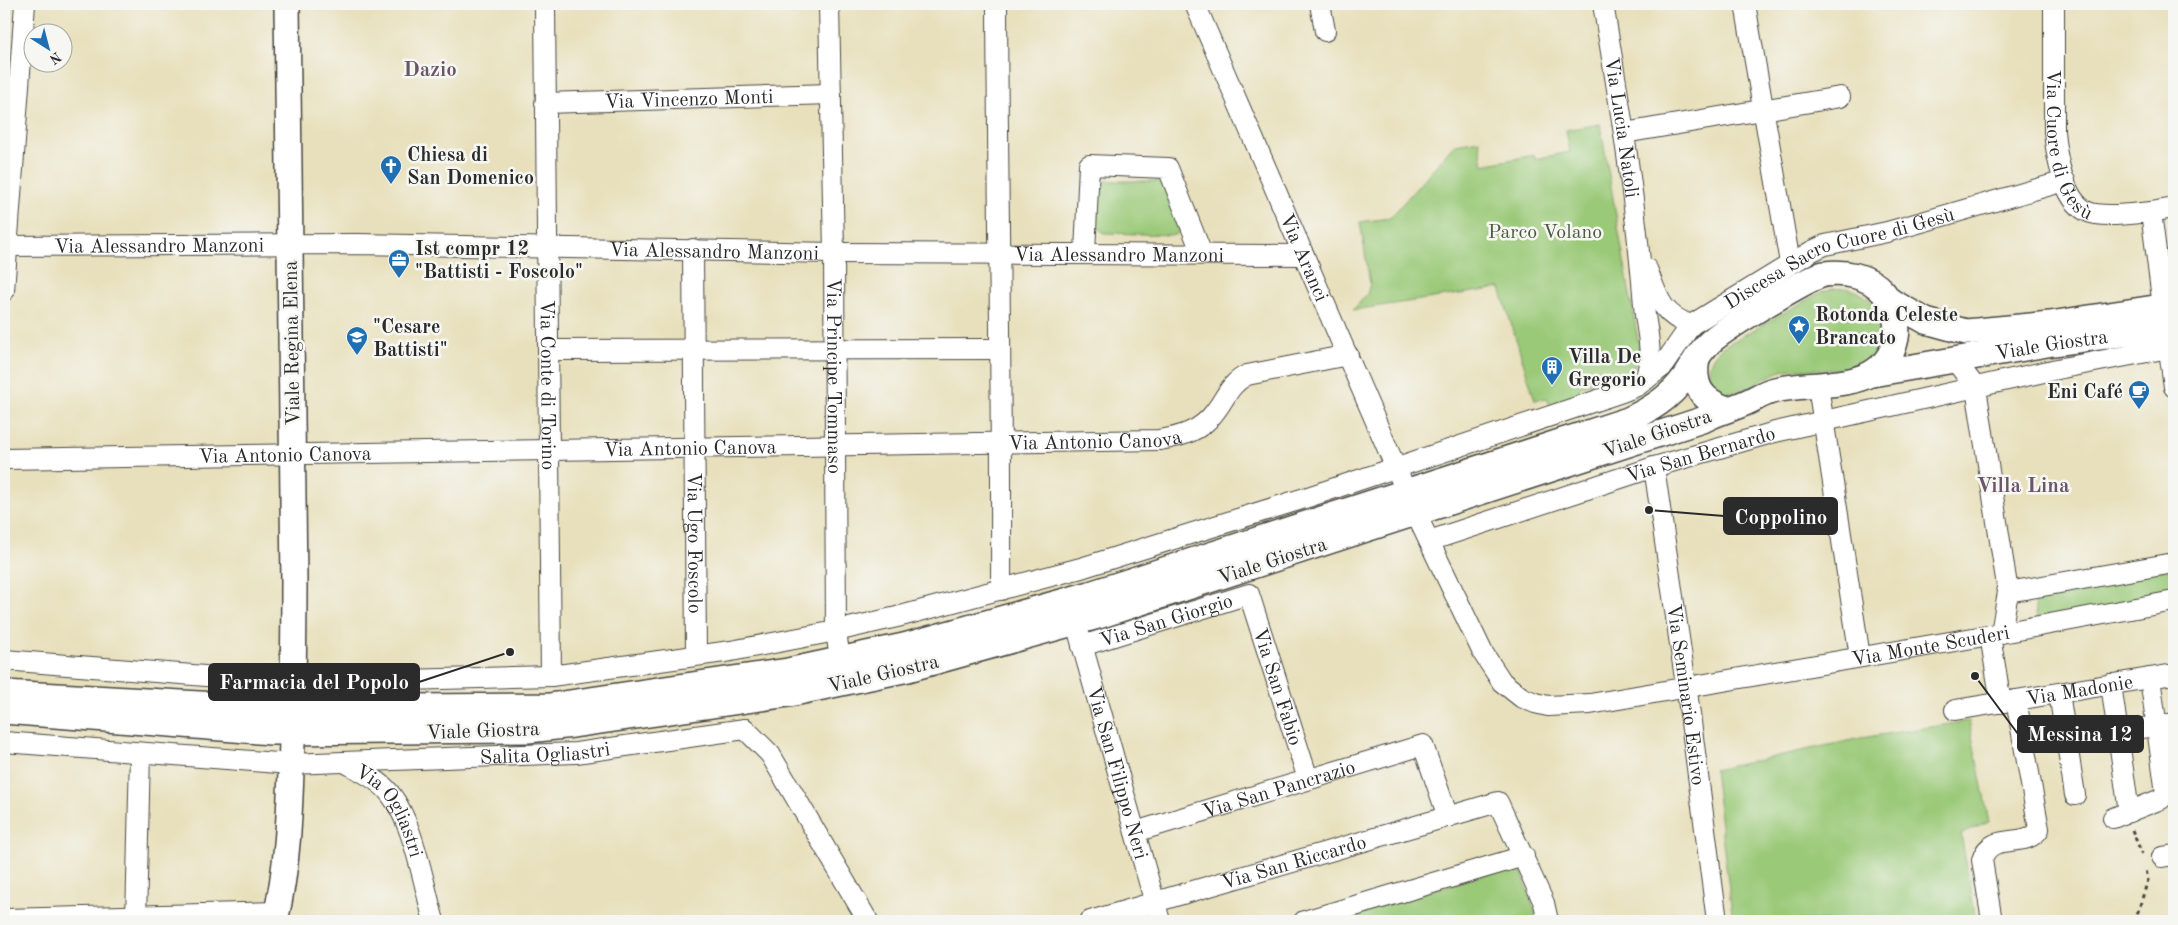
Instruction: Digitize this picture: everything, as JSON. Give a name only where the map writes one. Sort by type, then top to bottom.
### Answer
[{"type":"main road","name":"Viale Regina Elena","points":[[287,4],[293,454],[291,764]]},
{"type":"main road","points":[[1822,275],[1850,274],[1864,278],[1876,284],[1890,301],[1897,326],[1894,347],[1886,360],[1872,374]]},
{"type":"main road","name":"Viale Giostra","points":[[4,711],[292,732],[528,730],[789,694],[908,669],[1076,622],[1411,502],[1628,420],[1656,405],[1676,387],[1703,348],[1712,340],[1755,312],[1822,275]]},
{"type":"main road","name":"Viale Giostra","points":[[1890,301],[1926,321],[1966,332],[2050,324],[2169,317]]},
{"type":"main road","name":"Viale Giostra","points":[[4,693],[292,708],[549,706],[788,670],[904,646],[1090,594],[1705,418],[1774,390],[1844,382],[1872,374],[2169,317]]},
{"type":"main road","points":[[1697,358],[1695,369],[1700,390],[1716,404],[1727,409]]},
{"type":"main road","points":[[276,917],[286,848],[291,764]]},
{"type":"street","points":[[4,291],[25,4]]},
{"type":"street","name":"Via Conte di Torino","points":[[545,4],[551,676]]},
{"type":"street","name":"Via Principe Tommaso","points":[[829,4],[834,253],[836,631],[840,660]]},
{"type":"street","points":[[997,4],[999,349],[1002,443],[1001,590]]},
{"type":"street","name":"Via Aranci","points":[[1195,4],[1429,541]]},
{"type":"street","points":[[1320,4],[1326,31]]},
{"type":"street","name":"Via Lucia Natoli","points":[[1603,4],[1624,133],[1640,252]]},
{"type":"street","points":[[1745,4],[1764,110],[1785,267],[1822,275]]},
{"type":"street","name":"Via Cuore di Gesù","points":[[2054,4],[2054,131],[2056,151],[2065,181],[2074,198],[2086,211],[2107,214],[2151,212]]},
{"type":"street","name":"Via Vincenzo Monti","points":[[545,103],[831,94]]},
{"type":"street","points":[[1624,133],[1840,97]]},
{"type":"street","points":[[1085,254],[1088,165],[1168,168],[1202,254]]},
{"type":"street","name":"Discesa Sacro Cuore di Gesù","points":[[1645,380],[1662,367],[1691,325],[1761,284],[1785,267],[1824,246],[1887,232],[2065,181]]},
{"type":"street","points":[[2174,208],[2151,212],[2169,317],[2174,387]]},
{"type":"street","name":"Via Alessandro Manzoni","points":[[6,246],[289,244],[546,246],[834,253],[1304,255]]},
{"type":"street","name":"Via Ugo Foscolo","points":[[693,249],[696,655]]},
{"type":"street","points":[[1640,252],[1662,305],[1674,318],[1691,325]]},
{"type":"street","points":[[4,660],[293,683],[551,676],[731,651],[836,631],[1001,590],[1100,562],[1397,468],[1622,392],[1645,380],[1650,365],[1650,350],[1644,310],[1640,252]]},
{"type":"street","points":[[1755,312],[1761,284]]},
{"type":"street","name":"Via San Bernardo","points":[[1429,541],[1654,467],[1823,420],[2058,370],[2169,317]]},
{"type":"street","points":[[548,350],[999,349]]},
{"type":"street","name":"Via Antonio Canova","points":[[4,459],[1159,440],[1176,438],[1202,425],[1214,414],[1229,388],[1237,380],[1247,376],[1348,355]]},
{"type":"street","points":[[1954,359],[1976,388],[2008,592],[1996,634],[2008,701],[2039,829],[2032,837],[1990,846],[1983,853],[1982,860],[1992,921]]},
{"type":"street","points":[[1818,386],[1860,657]]},
{"type":"street","name":"Via Seminario Estivo","points":[[1654,467],[1686,686],[1717,921]]},
{"type":"street","name":"Via Monte Scuderi","points":[[1429,541],[1483,653],[1502,682],[1521,697],[1542,704],[1566,706],[1590,704],[1996,634],[2174,601]]},
{"type":"street","points":[[2008,592],[2174,563]]},
{"type":"street","name":"Via San Giorgio","points":[[1082,646],[1249,594]]},
{"type":"street","name":"Via San Fabio","points":[[1249,594],[1308,780]]},
{"type":"street","name":"Via San Filippo Neri","points":[[1076,622],[1158,912]]},
{"type":"street","name":"Via Madonie","points":[[1955,710],[2174,674]]},
{"type":"street","points":[[2111,684],[2118,732],[2121,815],[2160,799],[2166,793],[2166,725],[2150,678]]},
{"type":"street","points":[[2060,693],[2075,795]]},
{"type":"street","points":[[740,701],[745,729],[770,754],[868,921]]},
{"type":"street","points":[[2118,732],[2166,725]]},
{"type":"street","name":"Salita Ogliastri","points":[[346,763],[576,753],[745,729]]},
{"type":"street","points":[[4,742],[291,764]]},
{"type":"street","name":"Via San Pancrazio","points":[[1135,832],[1422,745],[1448,817]]},
{"type":"street","points":[[136,918],[140,753]]},
{"type":"street","name":"Via Ogliastri","points":[[291,764],[346,763],[375,779],[385,788],[400,806],[410,831],[434,921]]},
{"type":"street","name":"Via San Riccardo","points":[[1090,921],[1158,912],[1498,802],[1524,856]]},
{"type":"street","points":[[1304,921],[1524,856],[1544,903],[1548,921]]},
{"type":"street","points":[[4,919],[276,917]]},
{"type":"path","points":[[2121,815],[2134,838],[2157,859],[2135,921]]},
{"type":"green space","name":"Parco Volano","points":[[1600,124],[1639,346],[1639,358],[1633,368],[1582,386],[1570,402],[1552,410],[1547,398],[1535,400],[1500,288],[1353,310],[1367,294],[1370,284],[1360,222],[1390,218],[1455,144],[1479,140],[1483,165],[1534,155],[1535,159],[1570,152],[1566,130]]},
{"type":"green space","points":[[1106,181],[1158,181],[1166,187],[1181,229],[1176,235],[1104,233],[1097,227],[1097,189]]},
{"type":"green space","points":[[1847,288],[1863,295],[1875,306],[1882,324],[1879,346],[1871,358],[1861,365],[1836,370],[1795,369],[1782,371],[1745,389],[1730,392],[1722,392],[1712,382],[1709,370],[1710,365],[1712,359],[1721,348],[1821,292]]},
{"type":"green space","points":[[2174,567],[2174,597],[2038,623],[2033,594]]},
{"type":"green space","points":[[1969,721],[1989,822],[1961,834],[1976,921],[1733,921],[1714,770],[1861,738]]},
{"type":"green space","points":[[1519,864],[1538,921],[1329,921]]},
{"type":"place","name":"Chiesa di San Domenico","points":[[391,185]]},
{"type":"place","name":"Ist compr 12 \"Battisti - Foscolo\"","points":[[399,279]]},
{"type":"place","name":"Rotonda Celeste Brancato","points":[[1799,345]]},
{"type":"place","name":"\"Cesare Battisti\"","points":[[357,356]]},
{"type":"place","name":"Villa De Gregorio","points":[[1552,386]]},
{"type":"place","name":"Eni Café","points":[[2139,410]]},
{"type":"place","name":"Coppolino","points":[[1649,510]]},
{"type":"place","name":"Farmacia del Popolo","points":[[510,652]]},
{"type":"place","name":"Messina 12","points":[[1975,676]]},
{"type":"district","name":"Dazio","points":[[430,69]]},
{"type":"district","name":"Villa Lina","points":[[2023,485]]}]
